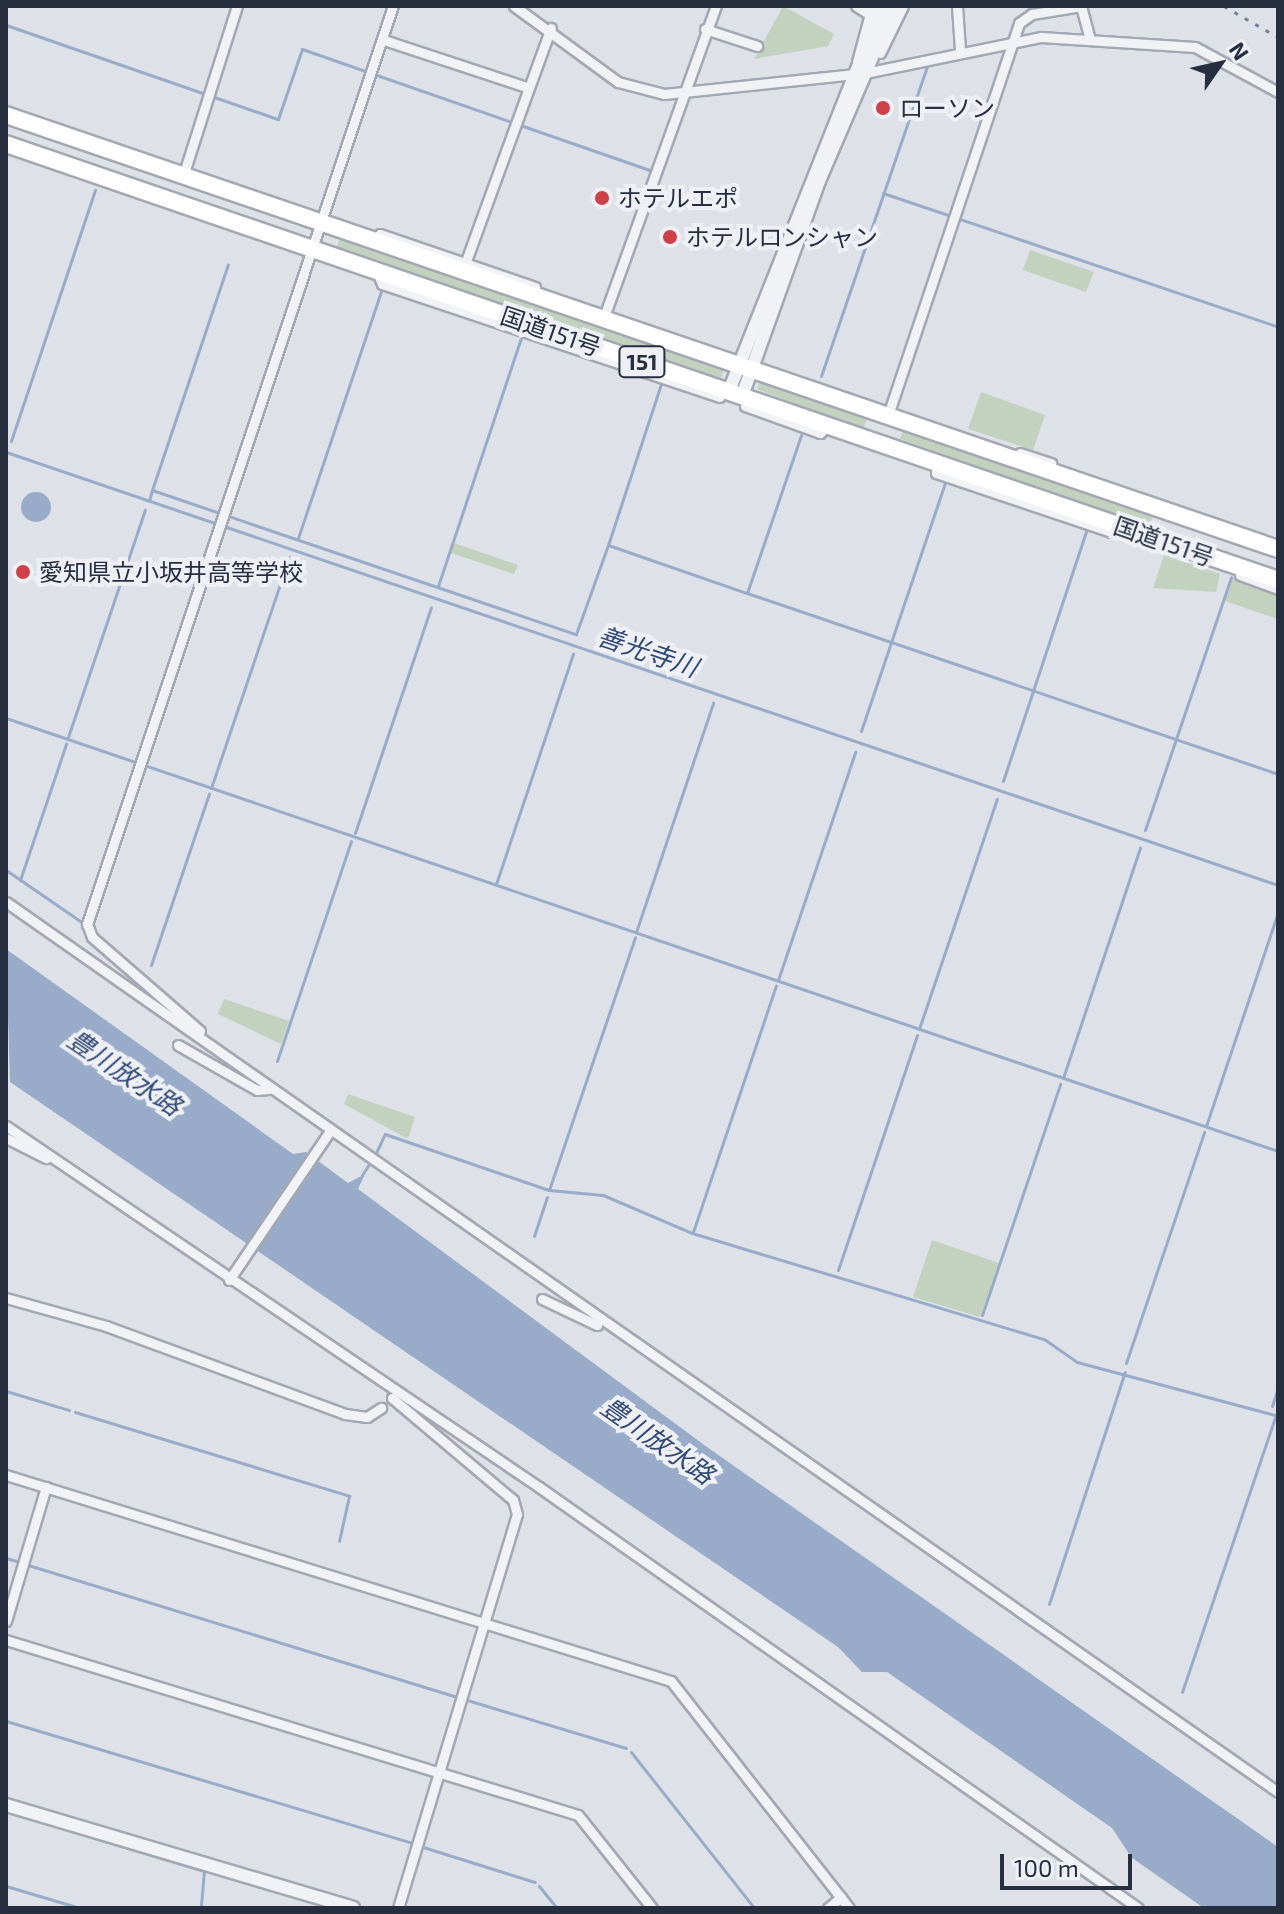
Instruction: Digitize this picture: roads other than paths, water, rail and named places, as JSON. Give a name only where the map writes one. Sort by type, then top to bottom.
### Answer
[{"type":"highway","name":"国道151号","points":[[6,115],[371,243],[1278,549]]},
{"type":"highway","name":"国道151号","points":[[6,144],[1278,580]]},
{"type":"street","points":[[183,176],[237,6]]},
{"type":"street","points":[[217,1050],[92,937],[87,924],[393,6]]},
{"type":"street","points":[[514,6],[551,28],[618,82],[680,94],[851,75],[864,66],[903,6]]},
{"type":"street","points":[[605,314],[680,94],[716,6]]},
{"type":"street","points":[[856,6],[871,10],[864,66]]},
{"type":"street","points":[[745,369],[864,66],[882,6]]},
{"type":"street","points":[[864,66],[894,6]]},
{"type":"street","points":[[957,6],[960,50]]},
{"type":"street","points":[[887,418],[1027,16],[1081,6],[1090,39]]},
{"type":"street","points":[[466,261],[526,87],[551,28]]},
{"type":"street","points":[[705,29],[757,46]]},
{"type":"street","points":[[864,66],[1017,40],[1090,39],[1195,47],[1278,92]]},
{"type":"street","points":[[384,40],[526,87]]},
{"type":"street","points":[[736,394],[851,75]]},
{"type":"street","points":[[371,243],[380,234],[466,261],[630,321],[630,331]]},
{"type":"street","points":[[377,272],[382,284],[820,433],[830,424]]},
{"type":"street","points":[[1225,531],[1232,526],[1278,542]]},
{"type":"street","points":[[1221,561],[1222,569],[1278,589]]},
{"type":"street","points":[[6,902],[217,1050],[328,1134],[1278,1792]]},
{"type":"street","points":[[178,1045],[257,1090],[269,1089]]},
{"type":"street","points":[[6,1126],[230,1278],[382,1387],[539,1487],[1138,1908]]},
{"type":"street","points":[[230,1278],[328,1134]]},
{"type":"street","points":[[6,1138],[66,1167]]},
{"type":"street","points":[[6,1298],[106,1326],[345,1414],[367,1417],[381,1408]]},
{"type":"street","points":[[542,1299],[612,1328]]},
{"type":"street","points":[[382,1387],[516,1506],[398,1908]]},
{"type":"street","points":[[6,1475],[671,1681],[849,1908]]},
{"type":"street","points":[[6,1621],[46,1487]]},
{"type":"street","points":[[6,1640],[578,1815],[652,1908]]},
{"type":"street","points":[[6,1805],[353,1908]]},
{"type":"street","points":[[828,1908],[841,1897]]},
{"type":"water","points":[[36,492],[47,496],[51,507],[47,518],[36,522],[25,518],[21,507],[25,496]]},
{"type":"water","name":"豊川放水路","points":[[6,949],[293,1154],[306,1152],[348,1183],[365,1174],[358,1189],[707,1447],[1278,1847],[1278,1908],[1204,1908],[1132,1858],[1112,1828],[887,1672],[862,1672],[838,1647],[10,1082]]},
{"type":"waterway","points":[[6,25],[278,119],[302,49],[650,170]]},
{"type":"waterway","points":[[821,376],[928,63]]},
{"type":"waterway","points":[[11,441],[95,190]]},
{"type":"waterway","points":[[883,193],[1278,327]]},
{"type":"waterway","points":[[152,490],[228,264]]},
{"type":"waterway","points":[[298,538],[382,289]]},
{"type":"waterway","points":[[438,586],[521,338]]},
{"type":"waterway","points":[[608,545],[661,384]]},
{"type":"waterway","points":[[149,501],[152,490],[576,634],[608,545],[747,593],[801,435]]},
{"type":"waterway","name":"善光寺川","points":[[6,452],[1278,885]]},
{"type":"waterway","points":[[861,731],[946,480]]},
{"type":"waterway","points":[[68,737],[145,510]]},
{"type":"waterway","points":[[1003,781],[1088,526]]},
{"type":"waterway","points":[[211,788],[289,557]]},
{"type":"waterway","points":[[1145,830],[1231,577]]},
{"type":"waterway","points":[[747,593],[1278,774]]},
{"type":"waterway","points":[[355,833],[431,607]]},
{"type":"waterway","points":[[496,884],[573,654]]},
{"type":"waterway","points":[[636,932],[713,703]]},
{"type":"waterway","points":[[6,718],[1278,1151]]},
{"type":"waterway","points":[[20,880],[66,744]]},
{"type":"waterway","points":[[778,980],[855,752]]},
{"type":"waterway","points":[[151,965],[209,794]]},
{"type":"waterway","points":[[919,1029],[997,799]]},
{"type":"waterway","points":[[277,1061],[351,841]]},
{"type":"waterway","points":[[1063,1078],[1140,848]]},
{"type":"waterway","points":[[6,870],[80,921]]},
{"type":"waterway","points":[[1206,1126],[1278,912]]},
{"type":"waterway","points":[[549,1190],[635,937]]},
{"type":"waterway","points":[[693,1232],[776,986]]},
{"type":"waterway","points":[[838,1270],[917,1035]]},
{"type":"waterway","points":[[982,1315],[1060,1084]]},
{"type":"waterway","points":[[1126,1363],[1204,1132]]},
{"type":"waterway","points":[[375,1155],[385,1134],[549,1190],[603,1195],[692,1233],[1044,1339],[1077,1362],[1278,1416]]},
{"type":"waterway","points":[[362,1175],[371,1161]]},
{"type":"waterway","points":[[534,1236],[547,1197]]},
{"type":"waterway","points":[[1049,1604],[1125,1372]]},
{"type":"waterway","points":[[1272,1406],[1278,1388]]},
{"type":"waterway","points":[[6,1391],[69,1410]]},
{"type":"waterway","points":[[75,1412],[349,1496],[339,1541]]},
{"type":"waterway","points":[[1182,1692],[1276,1415]]},
{"type":"waterway","points":[[6,1558],[23,1563]]},
{"type":"waterway","points":[[28,1565],[456,1697]]},
{"type":"waterway","points":[[467,1700],[626,1748]]},
{"type":"waterway","points":[[6,1721],[412,1843]]},
{"type":"waterway","points":[[631,1752],[754,1908]]},
{"type":"waterway","points":[[75,1832],[204,1871],[201,1908]]},
{"type":"waterway","points":[[423,1847],[535,1882]]},
{"type":"waterway","points":[[6,1886],[80,1908]]},
{"type":"waterway","points":[[539,1886],[557,1908]]},
{"type":"railway","points":[[1224,6],[1278,37]]},
{"type":"place","name":"ローソン","points":[[883,108]]},
{"type":"place","name":"ホテルエポ","points":[[602,198]]},
{"type":"place","name":"ホテルロンシャン","points":[[670,237]]},
{"type":"place","name":"愛知県立小坂井高等学校","points":[[23,572]]}]
